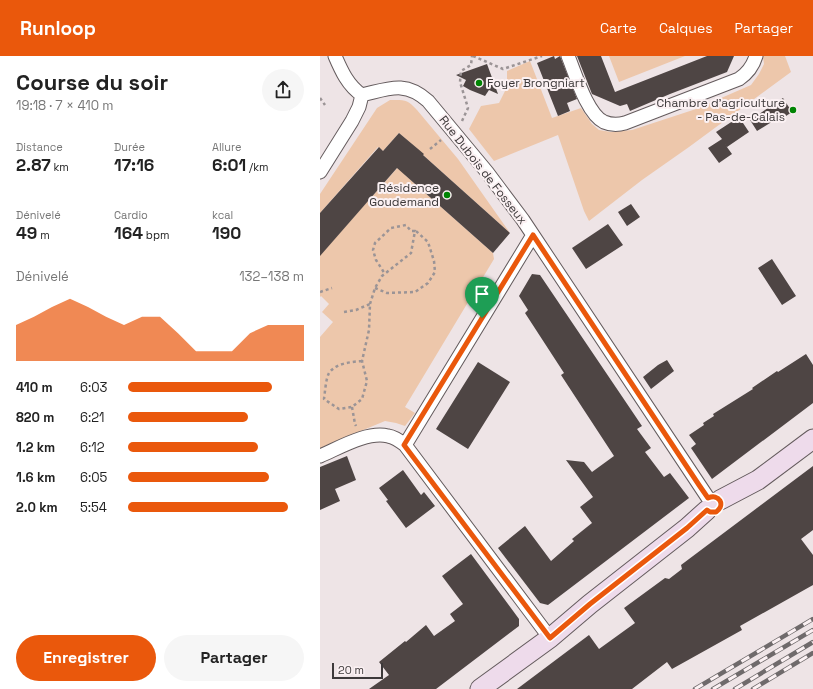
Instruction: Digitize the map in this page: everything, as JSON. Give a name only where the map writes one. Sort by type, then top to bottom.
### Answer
[{"type":"street","points":[[320,172],[354,117],[359,107],[362,95],[349,83],[335,56]]},
{"type":"street","points":[[568,56],[584,97],[593,112],[598,119],[617,125],[739,79],[749,70],[756,56]]},
{"type":"street","name":"Rue Dubois de Fosseux","points":[[362,95],[395,87],[401,87],[412,90],[428,101],[505,195],[712,503]]},
{"type":"street","points":[[404,445],[533,235]]},
{"type":"street","points":[[320,456],[355,441],[374,436],[388,436],[404,445],[550,638]]},
{"type":"street","points":[[480,689],[550,638],[590,604],[687,528],[712,503],[758,480],[813,439]]},
{"type":"path","points":[[453,131],[461,124],[468,108],[460,82],[461,71],[471,65],[473,56],[504,69],[542,56]]},
{"type":"path","points":[[320,98],[325,104]]},
{"type":"path","points":[[375,288],[387,293],[415,292],[428,283],[435,272],[434,261],[428,242],[416,231],[411,231],[406,225],[391,228],[375,243],[373,250],[376,260],[384,274]]},
{"type":"path","points":[[362,361],[349,362],[335,367],[329,374],[324,399],[339,409],[352,407],[362,399],[367,381],[362,361],[369,330],[370,304],[375,288],[384,274],[411,253],[416,231]]},
{"type":"path","points":[[320,292],[332,288]]},
{"type":"path","points":[[344,312],[356,310],[370,304]]},
{"type":"shaded area","points":[[609,56],[685,56],[619,82]]},
{"type":"shaded area","points":[[763,56],[785,56],[791,72],[642,180],[589,221],[584,211],[558,135],[494,161],[469,129],[481,106],[499,103],[507,87],[507,71],[530,61],[552,118],[581,108],[592,124],[599,130],[611,132],[632,130],[696,109],[751,85],[764,64]]},
{"type":"shaded area","points":[[390,100],[405,101],[417,110],[458,159],[510,233],[399,133],[383,151],[378,147],[320,213],[320,194],[377,108]]},
{"type":"shaded area","points":[[400,165],[405,175],[493,253],[494,259],[405,407],[415,413],[405,426],[385,421],[320,448],[320,337],[333,322],[322,312],[329,304],[321,296],[320,297],[320,255]]},
{"type":"building","points":[[554,56],[555,59],[560,56],[577,99],[567,103],[570,111],[558,116],[537,63]]},
{"type":"building","points":[[577,56],[601,56],[615,92],[707,56],[734,56],[727,72],[630,111],[627,104],[620,106],[592,94]]},
{"type":"building","name":"Foyer Brongniart","points":[[487,64],[498,94],[489,90],[485,96],[470,90],[463,86],[466,80],[456,75]]},
{"type":"building","points":[[783,98],[792,112],[780,120],[778,118],[757,131],[750,120]]},
{"type":"building","points":[[739,117],[749,132],[727,147],[724,143],[732,154],[719,163],[708,148],[722,139],[716,132]]},
{"type":"building","name":"Résidence Goudemand","points":[[399,133],[510,233],[493,253],[397,168],[320,256],[320,213],[379,147],[383,151]]},
{"type":"building","points":[[631,204],[640,217],[627,226],[618,212]]},
{"type":"building","points":[[608,224],[623,245],[586,269],[572,248]]},
{"type":"building","points":[[772,259],[796,296],[782,305],[758,268]]},
{"type":"building","points":[[532,274],[540,275],[642,426],[637,429],[651,448],[645,452],[664,477],[670,473],[689,498],[548,605],[540,603],[498,548],[525,526],[551,561],[574,541],[572,539],[592,523],[580,507],[593,497],[566,460],[584,462],[592,472],[614,456],[561,375],[564,373],[525,313],[528,310],[519,296]]},
{"type":"building","points":[[806,354],[813,365],[813,403],[712,479],[691,448],[696,444],[689,435],[704,425],[703,423],[714,416],[713,414],[753,389],[752,388],[777,371],[778,372]]},
{"type":"building","points":[[667,360],[674,371],[651,389],[643,377]]},
{"type":"building","points":[[478,362],[510,382],[468,449],[436,429]]},
{"type":"building","points":[[347,456],[356,480],[335,489],[340,501],[320,510],[320,467]]},
{"type":"building","points":[[813,466],[813,530],[801,539],[813,555],[813,585],[740,626],[742,630],[672,669],[667,662],[632,689],[517,689],[589,635],[599,649],[635,623],[624,608],[665,578],[669,579],[682,569],[681,565]]},
{"type":"building","points":[[403,470],[421,495],[424,492],[435,506],[406,528],[386,501],[388,500],[379,488]]},
{"type":"building","points":[[471,554],[519,619],[519,626],[436,689],[369,689],[389,675],[379,662],[405,641],[406,642],[426,625],[434,636],[455,621],[450,614],[463,604],[442,576]]},
{"type":"railway","points":[[695,689],[813,619]]},
{"type":"railway","points":[[713,689],[813,630]]},
{"type":"railway","points":[[735,689],[813,642]]},
{"type":"railway","points":[[753,689],[813,653]]},
{"type":"place","name":"Foyer Brongniart","points":[[479,83]]},
{"type":"place","name":"Chambre d'agriculture - Pas-de-Calais","points":[[793,110]]},
{"type":"place","name":"Résidence Goudemand","points":[[447,195]]},
{"type":"route","points":[[533,235],[708,498],[713,496],[717,497],[721,504],[721,507],[716,512],[710,512],[707,510],[687,528],[590,604],[550,638],[404,445],[482,318],[533,235]]}]
